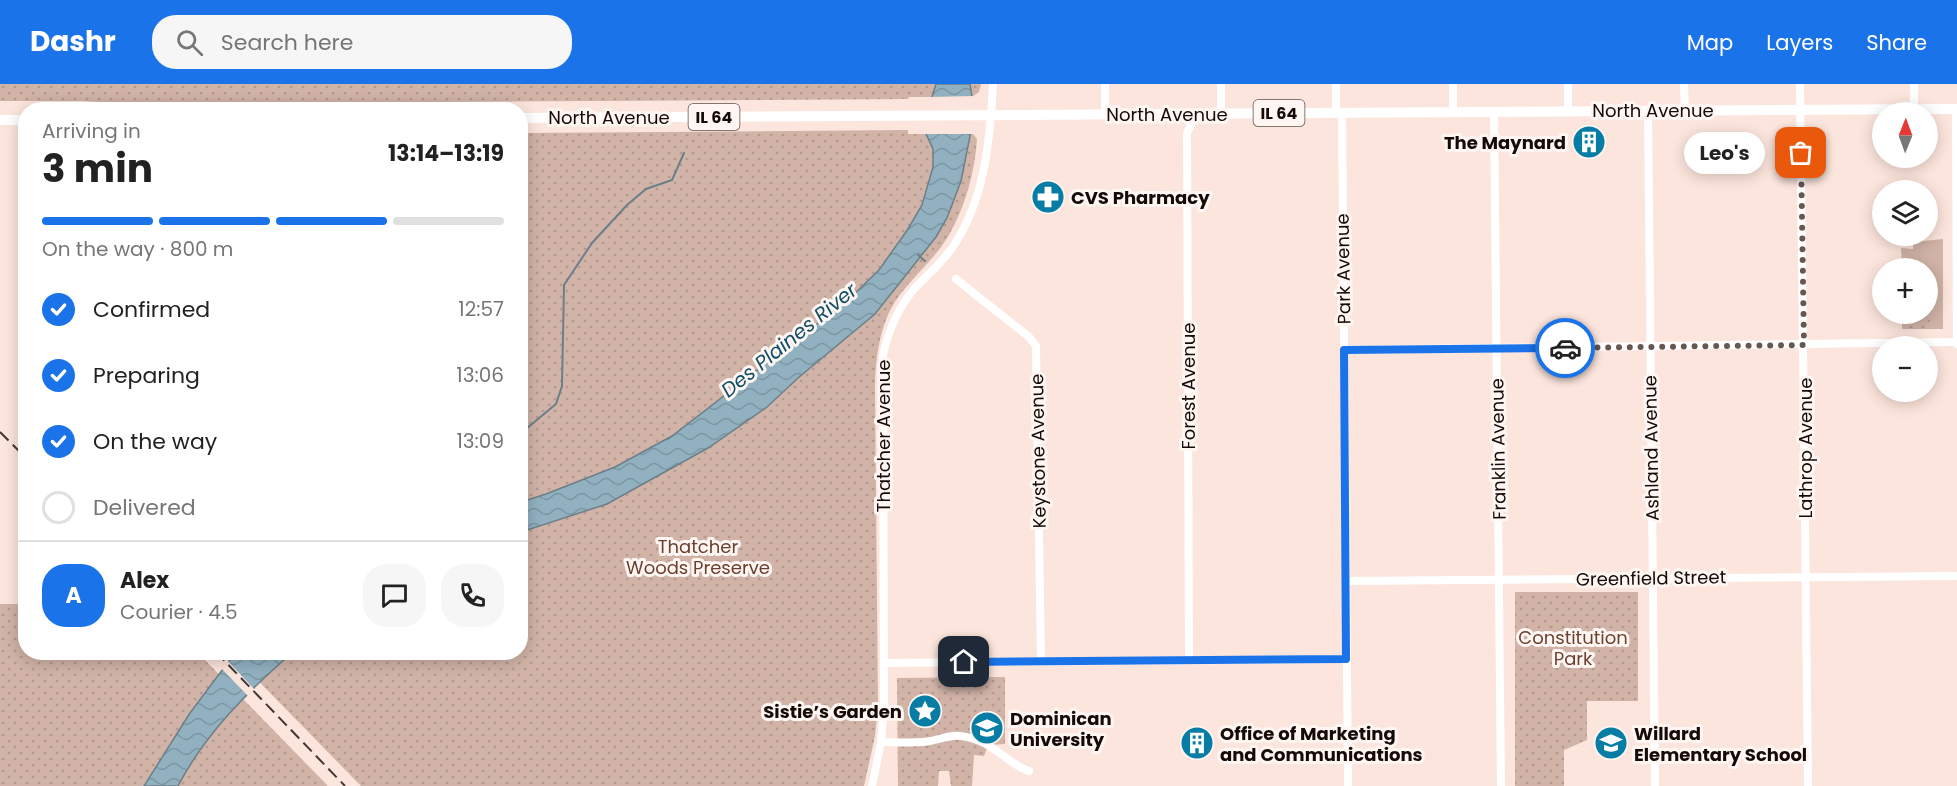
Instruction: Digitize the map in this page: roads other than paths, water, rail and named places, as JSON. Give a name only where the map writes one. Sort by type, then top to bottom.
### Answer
[{"type":"main road","name":"North Avenue","points":[[528,118],[1872,109]]},
{"type":"main road","name":"North Avenue","points":[[1938,109],[1956,109]]},
{"type":"main road","points":[[0,120],[18,120]]},
{"type":"street","name":"Thatcher Avenue","points":[[872,786],[881,742],[884,708],[882,376],[886,341],[906,299],[944,258],[966,224],[979,192],[983,174],[993,84]]},
{"type":"street","points":[[1105,84],[1105,114]]},
{"type":"street","points":[[1221,84],[1221,114]]},
{"type":"street","name":"Park Avenue","points":[[1336,84],[1339,113],[1344,350],[1348,786]]},
{"type":"street","points":[[1453,84],[1453,112]]},
{"type":"street","points":[[1568,84],[1568,111]]},
{"type":"street","points":[[1684,84],[1685,110]]},
{"type":"street","name":"Lathrop Avenue","points":[[1800,84],[1808,786]]},
{"type":"street","points":[[1914,84],[1914,102]]},
{"type":"street","points":[[1344,350],[1957,343],[1956,109]]},
{"type":"street","name":"Ashland Avenue","points":[[1648,110],[1655,786]]},
{"type":"street","name":"Franklin Avenue","points":[[1494,112],[1501,786]]},
{"type":"street","name":"Forest Avenue","points":[[1189,660],[1187,133],[1196,114]]},
{"type":"street","name":"Keystone Avenue","points":[[956,279],[1029,337],[1036,346],[1041,661]]},
{"type":"street","name":"Greenfield Street","points":[[1346,581],[1957,576]]},
{"type":"street","points":[[884,663],[1346,659]]},
{"type":"street","points":[[881,742],[925,742],[948,735],[960,735],[979,740],[997,749],[1029,771]]},
{"type":"water","points":[[936,84],[970,84],[972,97],[970,136],[961,181],[947,218],[936,237],[875,314],[767,407],[708,448],[607,504],[528,530],[528,500],[615,467],[672,436],[848,300],[879,270],[922,205],[933,167],[933,149],[926,134]]},
{"type":"water","points":[[230,660],[284,660],[259,682],[214,731],[178,786],[144,786],[190,713]]},
{"type":"waterway","points":[[528,427],[556,404],[562,386],[564,285],[592,243],[627,205],[646,189],[672,180],[684,153]]},
{"type":"waterway","points":[[918,255],[925,261]]},
{"type":"railway","points":[[0,432],[18,450]]},
{"type":"railway","points":[[224,660],[345,786]]},
{"type":"place","name":"The Maynard","points":[[1589,142]]},
{"type":"place","name":"Leo's","points":[[1801,153]]},
{"type":"place","name":"CVS Pharmacy","points":[[1048,197]]},
{"type":"place","name":"Sistie’s Garden","points":[[925,711]]},
{"type":"place","name":"Dominican University","points":[[987,728]]},
{"type":"place","name":"Office of Marketing and Communications","points":[[1197,743]]},
{"type":"place","name":"Willard Elementary School","points":[[1611,743]]},
{"type":"water label","name":"Des Plaines River","points":[[789,340]]},
{"type":"park label","name":"Thatcher Woods Preserve","points":[[698,556]]},
{"type":"park label","name":"Constitution Park","points":[[1573,647]]}]
